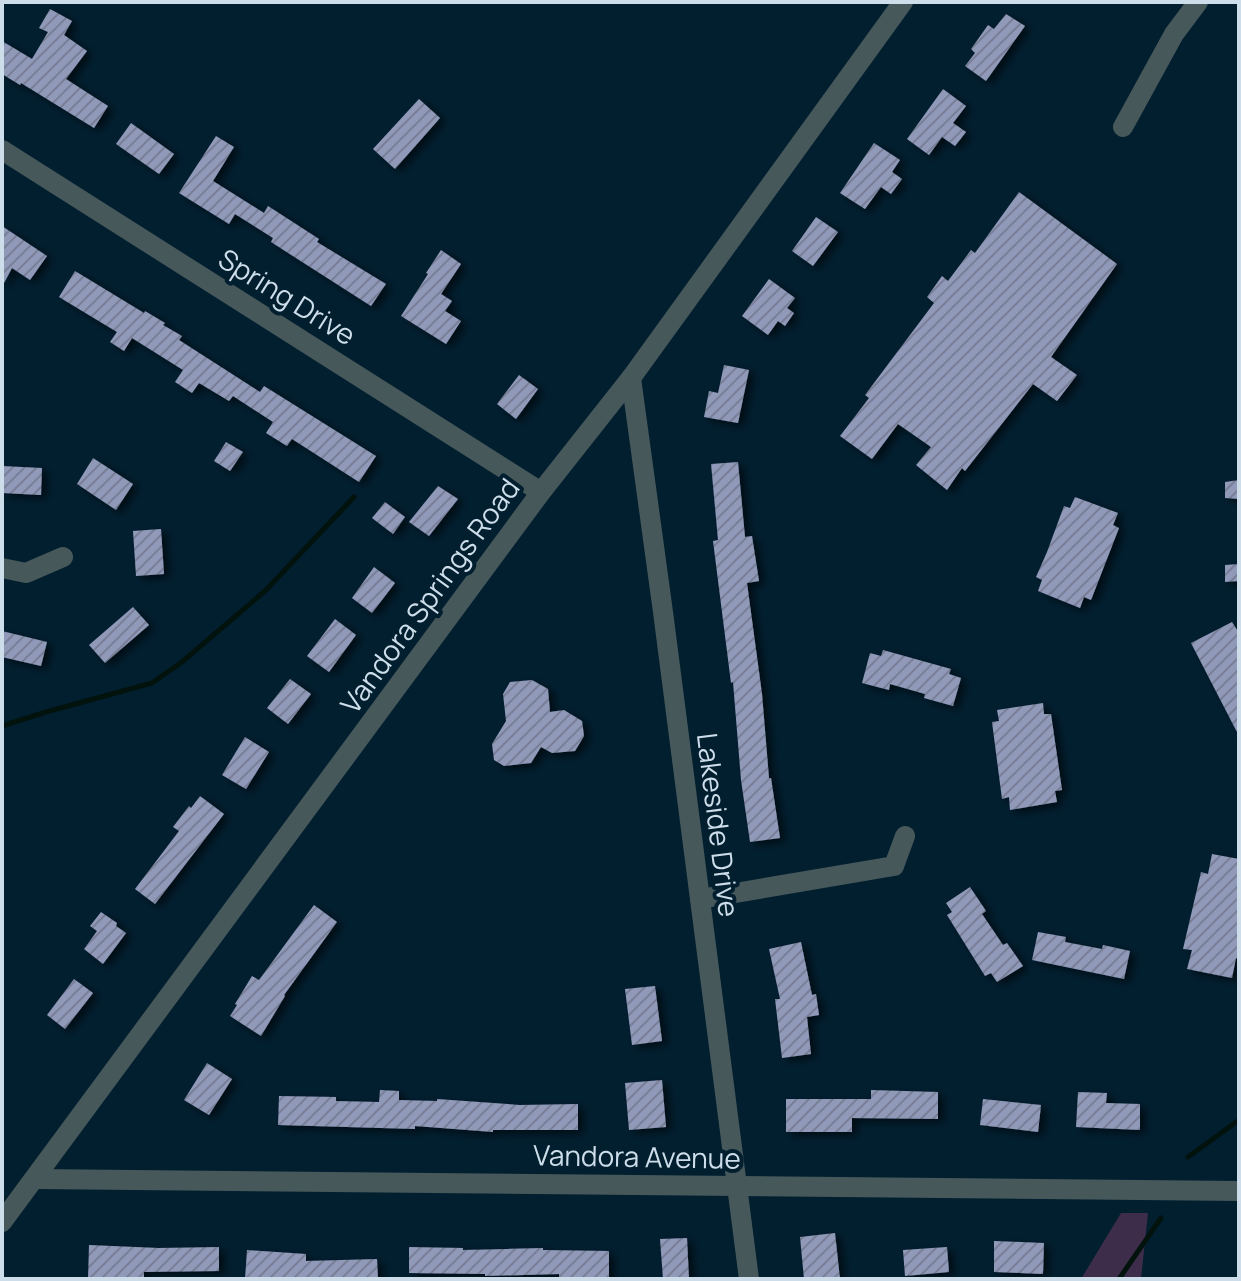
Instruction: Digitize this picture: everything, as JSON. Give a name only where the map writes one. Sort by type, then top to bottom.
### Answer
[{"type":"street","name":"Vandora Springs Road","points":[[2,1222],[541,492],[631,378],[903,2]]},
{"type":"street","points":[[1123,127],[1174,34],[1198,2]]},
{"type":"street","name":"Spring Drive","points":[[2,150],[541,492]]},
{"type":"street","name":"Lakeside Drive","points":[[631,378],[749,1279]]},
{"type":"street","points":[[2,568],[26,573],[63,557]]},
{"type":"street","points":[[700,899],[894,866],[905,836]]},
{"type":"street","name":"Vandora Avenue","points":[[35,1179],[1239,1191]]},
{"type":"shaded area","points":[[1121,1213],[1148,1213],[1141,1279],[1081,1279]]},
{"type":"building","points":[[50,9],[72,21],[64,35],[87,51],[66,79],[108,106],[94,128],[2,74],[2,41],[32,59],[48,32],[39,28]]},
{"type":"building","points":[[1006,14],[1025,26],[986,81],[965,66],[975,53],[971,49],[988,25],[994,29]]},
{"type":"building","points":[[943,89],[966,106],[953,123],[966,132],[955,146],[942,137],[929,155],[907,139]]},
{"type":"building","points":[[419,99],[440,118],[395,169],[373,149]]},
{"type":"building","points":[[131,123],[174,154],[159,174],[116,144]]},
{"type":"building","points":[[216,136],[234,147],[213,181],[264,213],[268,206],[319,239],[317,242],[386,284],[371,306],[271,242],[273,238],[235,214],[229,224],[179,193]]},
{"type":"building","points":[[874,143],[900,160],[892,172],[902,179],[891,194],[881,187],[865,209],[840,193]]},
{"type":"building","points":[[1019,192],[1117,264],[1051,357],[1077,375],[1057,401],[1033,384],[947,490],[916,465],[931,447],[898,424],[872,459],[840,436],[869,398],[865,395],[934,303],[927,297],[942,276],[948,281],[971,250],[975,253]]},
{"type":"building","points":[[816,217],[838,232],[813,266],[792,251]]},
{"type":"building","points":[[2,226],[47,256],[30,280],[12,268],[2,287]]},
{"type":"building","points":[[441,250],[461,264],[441,294],[452,301],[445,311],[461,321],[446,344],[401,316]]},
{"type":"building","points":[[75,271],[165,323],[163,325],[182,336],[179,340],[260,392],[264,386],[376,456],[359,482],[292,439],[287,446],[266,433],[273,422],[233,396],[229,401],[199,383],[192,393],[175,382],[183,370],[132,338],[124,351],[110,342],[117,332],[59,297]]},
{"type":"building","points":[[769,279],[795,298],[787,308],[794,313],[785,326],[778,321],[768,335],[742,316]]},
{"type":"building","points":[[724,365],[749,370],[738,423],[704,417],[709,391],[718,393]]},
{"type":"building","points":[[519,375],[538,389],[516,419],[497,404]]},
{"type":"building","points":[[226,442],[243,452],[230,471],[214,461]]},
{"type":"building","points":[[93,458],[133,484],[116,510],[77,484]]},
{"type":"building","points":[[738,462],[745,537],[752,536],[759,581],[747,583],[762,694],[769,778],[780,838],[750,842],[733,682],[713,541],[718,540],[711,464]]},
{"type":"building","points":[[2,466],[42,468],[41,495],[2,493]]},
{"type":"building","points":[[1239,480],[1239,499],[1225,498],[1225,482]]},
{"type":"building","points":[[438,486],[458,499],[429,536],[409,522]]},
{"type":"building","points":[[1075,497],[1118,513],[1113,525],[1119,528],[1091,600],[1084,597],[1080,608],[1038,591],[1042,580],[1036,577],[1064,506],[1070,508]]},
{"type":"building","points":[[385,502],[405,517],[393,534],[372,518]]},
{"type":"building","points":[[161,529],[164,574],[136,576],[133,531]]},
{"type":"building","points":[[1239,564],[1239,581],[1225,582],[1225,565]]},
{"type":"building","points":[[374,567],[395,583],[372,613],[352,598]]},
{"type":"building","points":[[133,607],[149,625],[105,663],[89,645]]},
{"type":"building","points":[[335,619],[356,635],[329,672],[307,656]]},
{"type":"building","points":[[1232,622],[1239,633],[1239,736],[1191,643]]},
{"type":"building","points":[[2,631],[47,642],[41,666],[2,657]]},
{"type":"building","points":[[883,650],[951,669],[949,674],[961,678],[953,706],[890,684],[889,690],[862,683],[870,653],[881,656]]},
{"type":"building","points":[[290,679],[311,694],[288,724],[267,708]]},
{"type":"building","points":[[532,680],[548,689],[550,712],[564,710],[582,721],[584,736],[575,751],[552,753],[541,747],[531,763],[504,766],[494,760],[492,744],[506,721],[503,694],[510,682]]},
{"type":"building","points":[[1043,703],[1044,714],[1051,714],[1062,790],[1055,791],[1057,802],[1010,810],[1009,797],[1002,799],[992,722],[999,721],[997,710]]},
{"type":"building","points":[[245,737],[269,752],[246,789],[222,775]]},
{"type":"building","points":[[200,796],[224,814],[155,904],[135,889],[179,831],[173,827]]},
{"type":"building","points":[[1212,854],[1239,859],[1239,959],[1236,958],[1232,978],[1187,969],[1192,950],[1183,949],[1201,872],[1208,874]]},
{"type":"building","points":[[970,887],[986,911],[982,914],[1003,945],[1007,943],[1023,966],[997,982],[991,973],[985,976],[947,915],[952,912],[946,903]]},
{"type":"building","points":[[314,905],[337,922],[284,995],[261,1036],[230,1016],[252,976],[259,980]]},
{"type":"building","points":[[101,912],[126,933],[103,964],[84,949],[97,931],[90,926]]},
{"type":"building","points":[[1038,932],[1066,937],[1065,942],[1130,951],[1124,979],[1032,960]]},
{"type":"building","points":[[801,942],[819,1015],[807,1017],[811,1054],[782,1058],[775,999],[780,999],[769,949]]},
{"type":"building","points":[[74,979],[93,993],[65,1029],[47,1015]]},
{"type":"building","points":[[655,986],[662,1041],[632,1045],[625,989]]},
{"type":"building","points":[[207,1063],[232,1079],[209,1115],[184,1100]]},
{"type":"building","points":[[662,1080],[666,1127],[629,1130],[625,1083]]},
{"type":"building","points":[[380,1090],[399,1091],[399,1100],[578,1104],[578,1130],[493,1132],[415,1126],[415,1129],[278,1125],[279,1096],[336,1097],[336,1101],[379,1102]]},
{"type":"building","points":[[871,1090],[938,1092],[938,1119],[852,1118],[852,1132],[786,1132],[786,1099],[871,1099]]},
{"type":"building","points":[[1078,1092],[1107,1093],[1106,1103],[1140,1104],[1140,1130],[1076,1127]]},
{"type":"building","points":[[983,1099],[1041,1105],[1038,1132],[980,1125]]},
{"type":"building","points":[[835,1233],[840,1279],[804,1279],[800,1237]]},
{"type":"building","points":[[687,1238],[689,1279],[663,1279],[660,1239]]},
{"type":"building","points":[[994,1241],[1044,1243],[1043,1274],[994,1272]]},
{"type":"building","points":[[89,1245],[219,1247],[219,1271],[144,1272],[144,1279],[88,1279]]},
{"type":"building","points":[[409,1247],[609,1251],[609,1279],[559,1279],[559,1274],[485,1276],[409,1273]]},
{"type":"building","points":[[947,1247],[949,1272],[905,1276],[903,1250]]},
{"type":"building","points":[[247,1250],[306,1254],[306,1261],[377,1259],[378,1279],[245,1279]]},
{"type":"waterway","points":[[2,726],[152,683],[182,662],[265,591],[354,497]]},
{"type":"waterway","points":[[1188,1157],[1239,1120]]},
{"type":"waterway","points":[[1119,1279],[1161,1218]]}]
